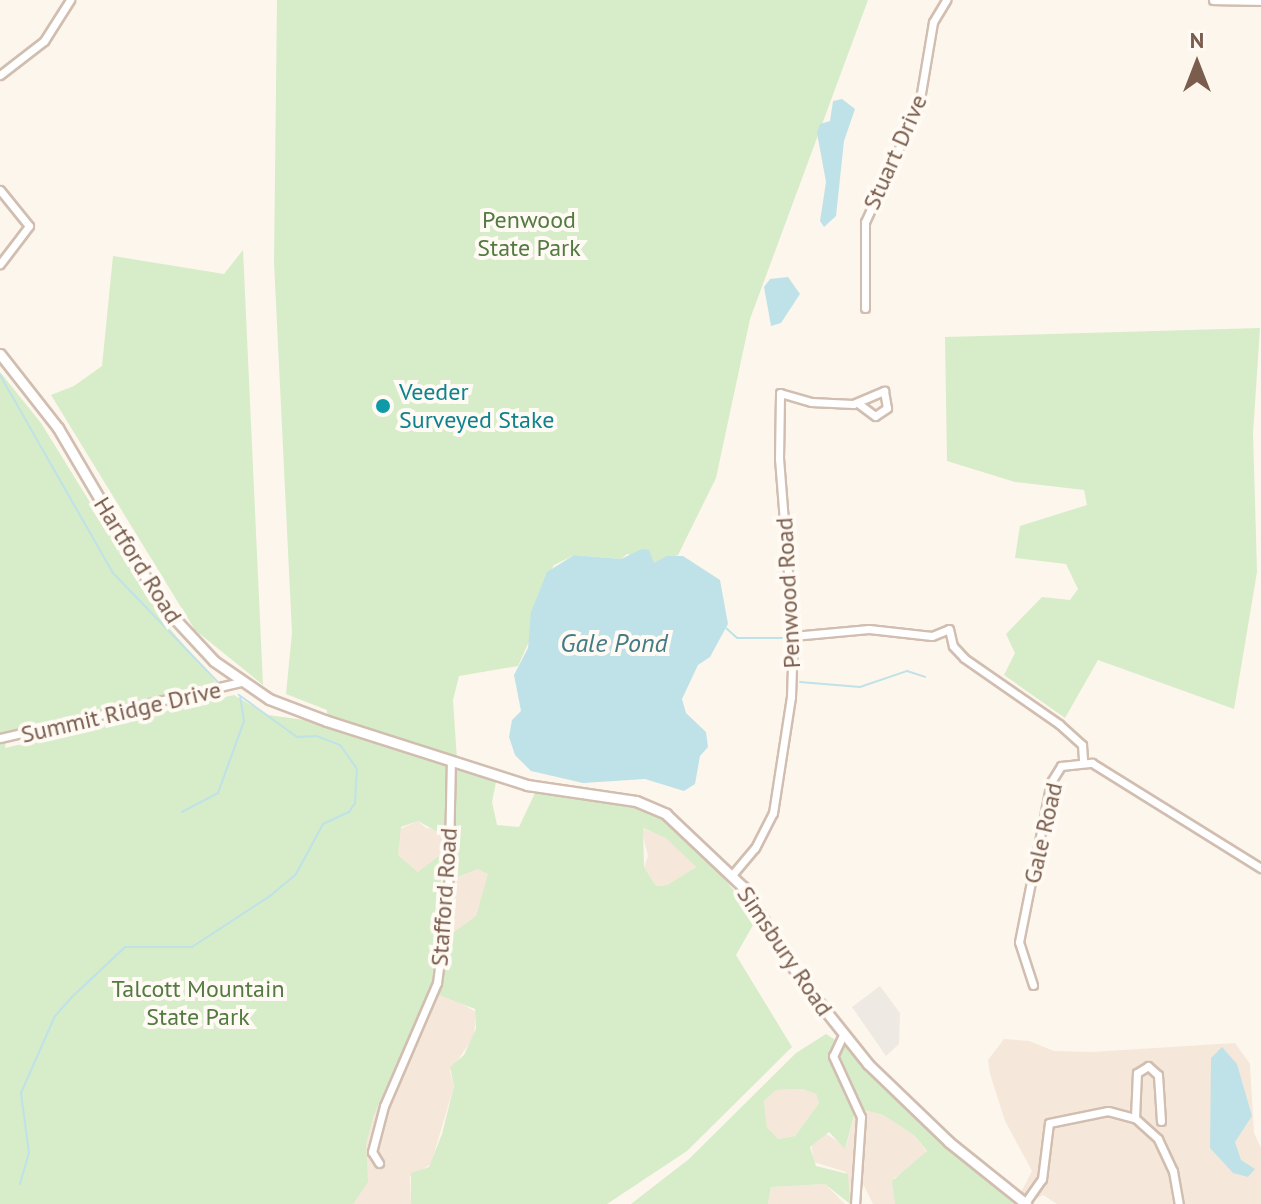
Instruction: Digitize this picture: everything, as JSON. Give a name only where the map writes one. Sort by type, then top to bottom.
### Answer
[{"type":"main road","name":"Hartford Road","points":[[0,354],[58,428],[162,605],[195,643],[241,682],[298,711],[503,778]]},
{"type":"main road","name":"Simsbury Road","points":[[503,778],[550,791],[651,806],[678,823],[732,875],[843,1035],[927,1122],[1026,1204]]},
{"type":"street","points":[[0,75],[44,41],[70,0]]},
{"type":"street","name":"Stuart Drive","points":[[865,308],[865,222],[919,105],[933,22],[946,0]]},
{"type":"street","points":[[1213,0],[1261,1]]},
{"type":"street","points":[[0,190],[29,226],[0,264]]},
{"type":"street","name":"Penwood Road","points":[[732,875],[755,848],[773,813],[791,697],[793,636],[780,466],[780,393],[811,402],[858,403]]},
{"type":"street","points":[[793,636],[869,629],[932,636],[949,629],[953,646],[964,658],[1059,724],[1082,745],[1083,760]]},
{"type":"street","name":"Summit Ridge Drive","points":[[0,738],[241,682]]},
{"type":"street","name":"Stafford Road","points":[[379,1163],[372,1152],[384,1106],[437,983],[448,901],[451,760]]},
{"type":"street","name":"Gale Road","points":[[1033,985],[1019,942],[1051,782],[1061,766],[1083,760],[1261,868]]},
{"type":"street","points":[[843,1035],[833,1056],[861,1117],[855,1204]]},
{"type":"street","points":[[1135,1118],[1137,1073],[1148,1066],[1158,1075],[1161,1121]]},
{"type":"street","points":[[1026,1204],[1042,1179],[1044,1136],[1053,1120],[1108,1111],[1135,1118],[1165,1152],[1179,1204]]},
{"type":"shaded area","points":[[418,821],[426,828],[450,830],[454,879],[478,869],[489,874],[476,916],[444,940],[437,937],[444,857],[418,872],[398,855],[400,829]]},
{"type":"shaded area","points":[[641,828],[666,837],[696,867],[667,885],[656,886],[644,867],[648,856]]},
{"type":"shaded area","points":[[880,986],[900,1013],[899,1044],[886,1056],[852,1007]]},
{"type":"shaded area","points":[[428,992],[449,996],[476,1012],[474,1037],[450,1071],[454,1086],[431,1164],[410,1177],[411,1204],[346,1204],[374,1115]]},
{"type":"shaded area","points":[[1004,1039],[1029,1041],[1054,1051],[1091,1052],[1235,1043],[1250,1064],[1254,1133],[1261,1148],[1261,1204],[1057,1204],[1043,1195],[1026,1204],[1018,1198],[1032,1171],[1005,1121],[988,1060]]},
{"type":"shaded area","points":[[802,1089],[816,1094],[819,1103],[795,1136],[778,1139],[767,1127],[764,1101],[776,1090]]},
{"type":"shaded area","points":[[856,1108],[883,1115],[914,1135],[927,1152],[921,1162],[894,1178],[895,1204],[873,1204],[861,1180],[861,1204],[850,1204],[846,1172],[814,1162],[811,1143],[825,1133],[846,1147]]},
{"type":"shaded area","points":[[825,1184],[845,1204],[768,1204],[771,1187]]},
{"type":"green space","name":"Penwood State Park","points":[[277,0],[868,0],[750,319],[716,478],[678,555],[654,563],[627,554],[621,559],[574,555],[554,565],[537,597],[532,635],[518,666],[459,676],[453,700],[457,760],[328,722],[327,710],[286,694],[292,633],[274,262]]},
{"type":"green space","points":[[243,250],[263,685],[195,630],[51,395],[74,386],[102,366],[113,256],[224,274]]},
{"type":"green space","points":[[1260,328],[1253,433],[1257,572],[1234,709],[1098,660],[1065,718],[1004,675],[1015,653],[1006,634],[1042,597],[1070,600],[1078,589],[1066,564],[1015,558],[1020,526],[1087,505],[1084,490],[1015,482],[947,461],[945,337]]},
{"type":"green space","name":"Talcott Mountain State Park","points":[[0,372],[41,423],[164,622],[216,682],[7,733],[5,748],[234,695],[268,715],[305,720],[496,782],[492,802],[497,825],[519,827],[535,793],[637,805],[652,811],[699,849],[757,918],[736,955],[792,1047],[687,1151],[607,1204],[411,1204],[411,1173],[429,1167],[442,1134],[454,1086],[450,1067],[464,1055],[476,1029],[475,1009],[429,991],[374,1115],[366,1144],[368,1182],[353,1204],[0,1204]],"holes":[[[418,821],[436,831],[450,830],[453,879],[478,869],[488,874],[476,916],[443,940],[437,937],[443,853],[418,872],[398,855],[401,827]],[[643,828],[666,838],[696,867],[667,885],[656,886],[644,867]]]},
{"type":"green space","points":[[826,1034],[849,1049],[908,1112],[1014,1204],[895,1204],[892,1181],[927,1151],[914,1135],[883,1115],[856,1108],[845,1149],[829,1132],[810,1147],[816,1166],[848,1174],[850,1204],[825,1184],[771,1187],[768,1204],[631,1204],[689,1159],[796,1053]],"holes":[[[802,1089],[816,1094],[819,1103],[795,1136],[778,1139],[767,1127],[764,1101],[776,1090]]]},
{"type":"water","points":[[842,99],[855,109],[844,141],[836,216],[824,227],[820,221],[826,182],[817,133],[820,124],[830,121],[833,101]]},
{"type":"water","points":[[788,277],[800,294],[781,323],[771,326],[764,287],[770,279]]},
{"type":"water","name":"Gale Pond","points":[[642,549],[649,550],[654,563],[667,556],[683,556],[720,580],[728,624],[710,657],[698,665],[682,699],[686,713],[706,732],[708,747],[700,756],[695,784],[684,791],[645,779],[583,783],[531,771],[515,755],[509,737],[512,720],[521,711],[514,675],[528,648],[531,612],[547,572],[574,555],[621,559]]},
{"type":"water","points":[[1222,1047],[1237,1064],[1252,1116],[1235,1142],[1241,1160],[1255,1169],[1248,1177],[1233,1173],[1210,1148],[1211,1058]]},
{"type":"waterway","points":[[0,375],[113,573],[217,681]]},
{"type":"waterway","points":[[726,628],[737,638],[785,638]]},
{"type":"waterway","points":[[800,682],[860,687],[907,671],[925,677]]},
{"type":"waterway","points":[[20,1184],[29,1153],[21,1093],[55,1016],[125,947],[192,947],[270,896],[296,874],[323,824],[349,812],[355,803],[357,769],[340,745],[316,736],[297,737],[239,695]]},
{"type":"waterway","points":[[182,812],[218,793],[244,721],[240,697]]},
{"type":"place","name":"Veeder Surveyed Stake","points":[[383,406]]}]
